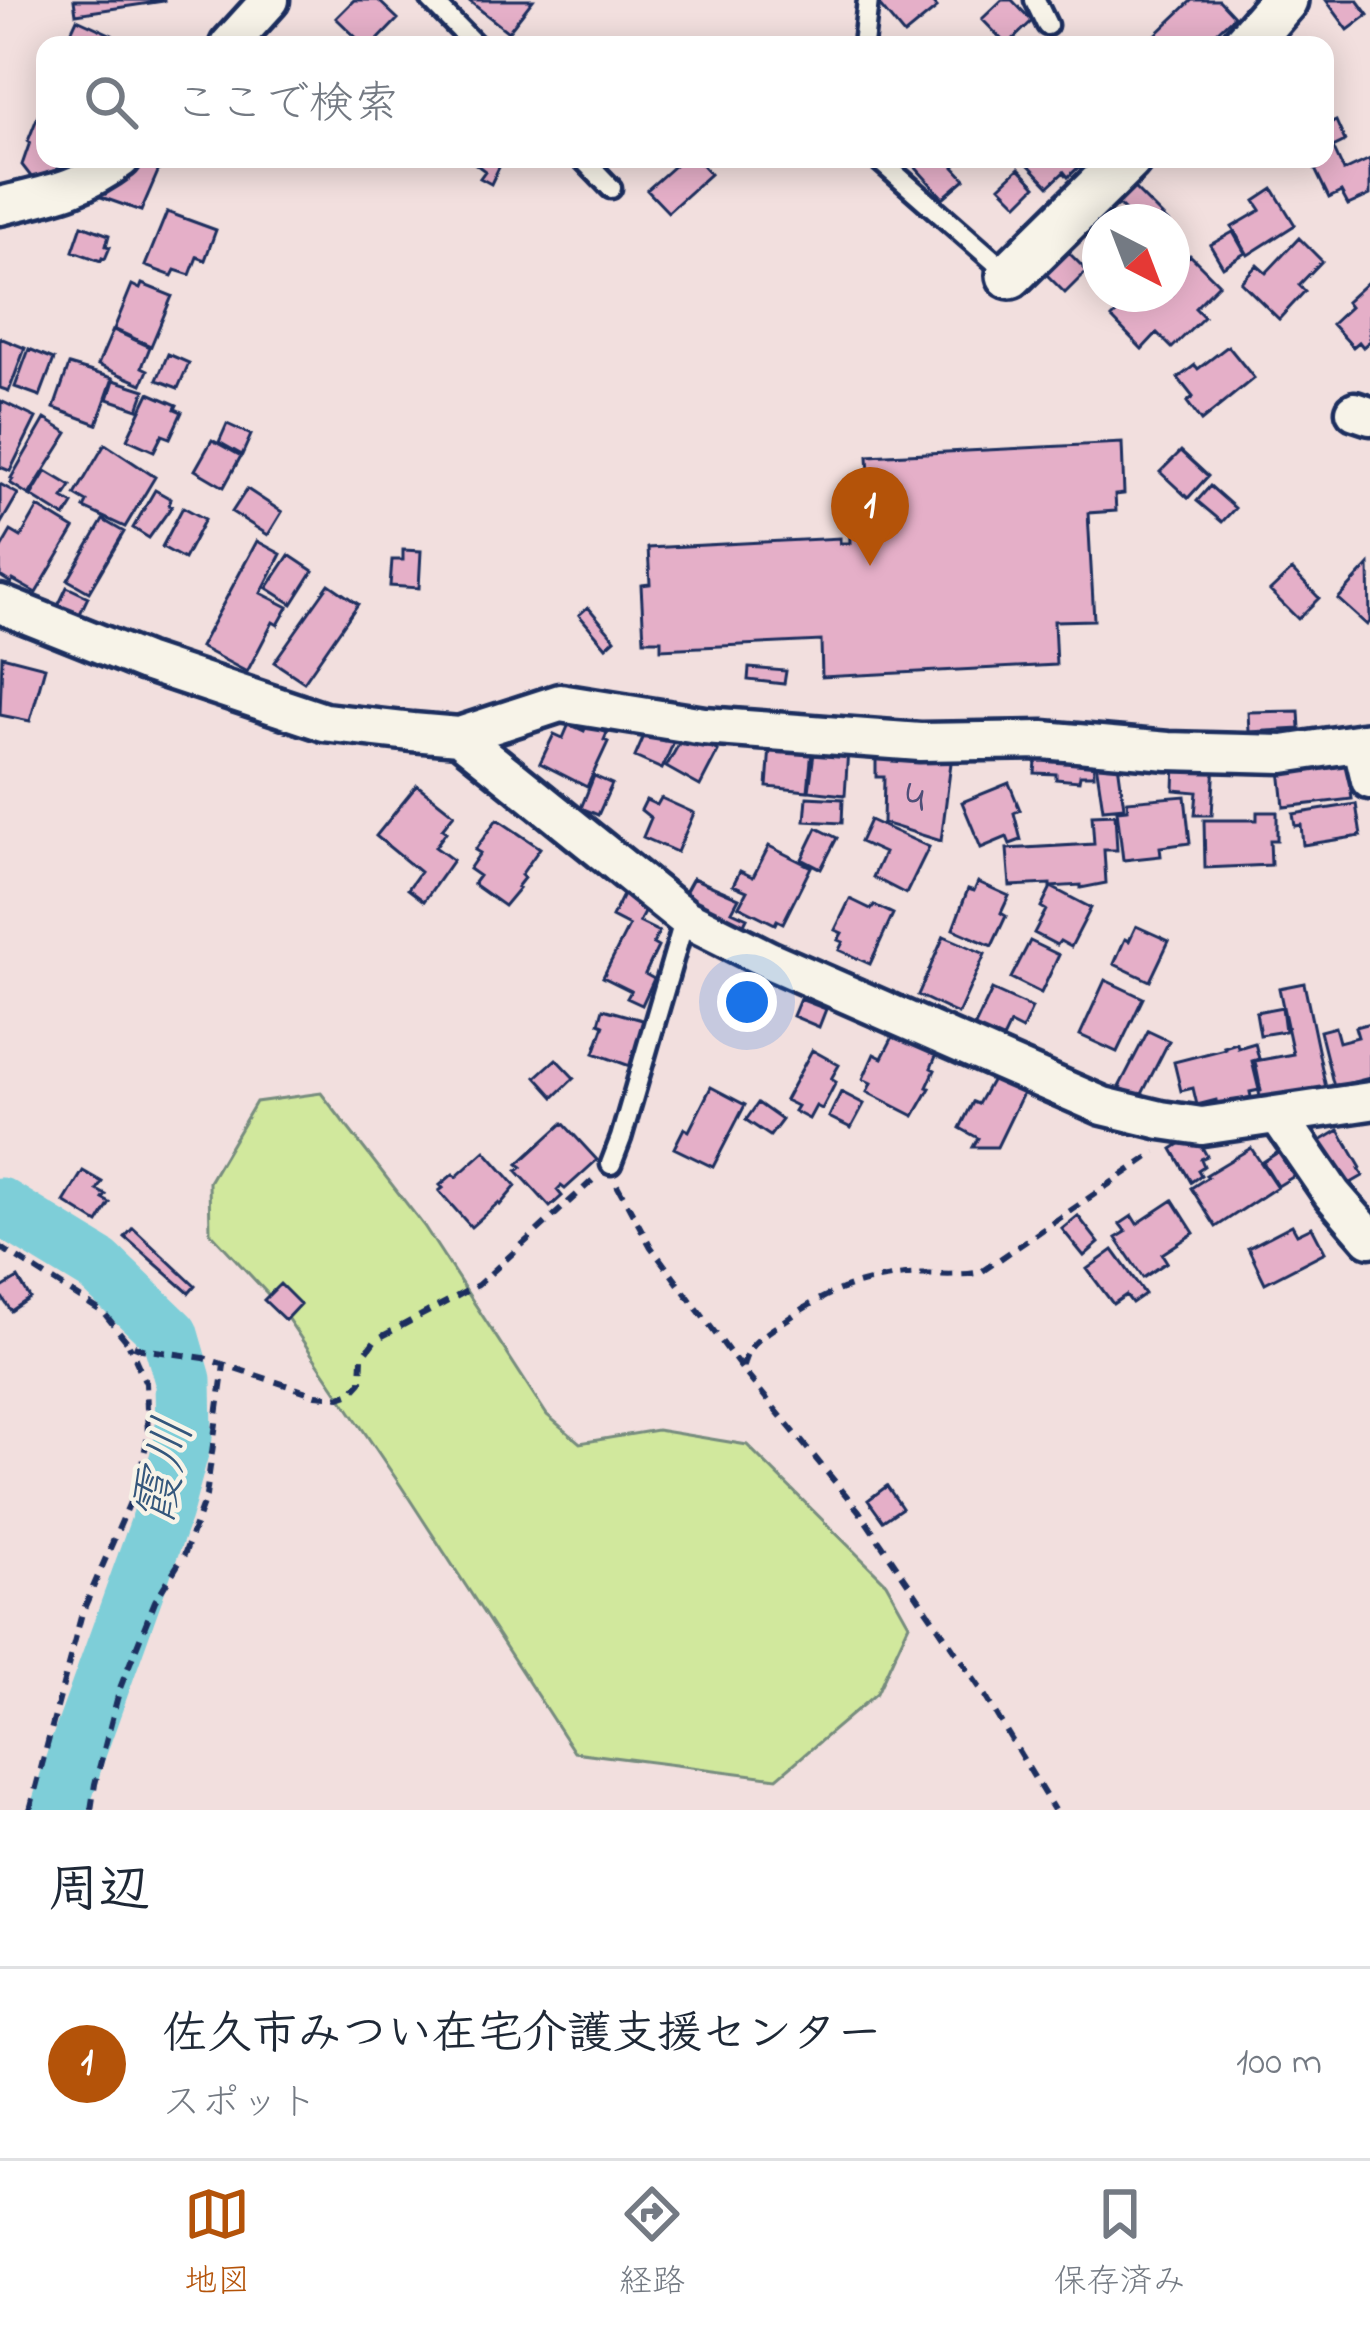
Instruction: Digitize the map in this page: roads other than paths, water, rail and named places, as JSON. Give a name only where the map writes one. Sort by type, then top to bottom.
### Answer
[{"type":"street","points":[[237,36],[270,0]]},
{"type":"street","points":[[1253,36],[1284,0]]},
{"type":"street","points":[[0,206],[69,189],[110,168]]},
{"type":"street","points":[[1010,275],[1119,168]]},
{"type":"street","points":[[0,604],[145,662],[324,722],[459,736],[560,704],[704,726],[920,742],[1042,740],[1168,751],[1283,754],[1366,742],[1370,780]]},
{"type":"street","points":[[459,736],[685,918],[769,960],[1103,1106],[1202,1126],[1370,1101]]},
{"type":"street","points":[[1278,1114],[1332,1194],[1370,1238]]},
{"type":"lane","points":[[431,0],[466,36]]},
{"type":"lane","points":[[864,36],[868,0]]},
{"type":"lane","points":[[1035,0],[1047,25]]},
{"type":"lane","points":[[591,168],[610,188]]},
{"type":"lane","points":[[888,168],[1010,275]]},
{"type":"lane","points":[[611,1164],[685,918]]},
{"type":"waterway","name":"霞川","points":[[0,1206],[98,1266],[170,1335],[183,1380],[184,1437],[164,1510],[59,1810]]},
{"type":"place","name":"佐久市みつい在宅介護支援センター","points":[[870,566]]}]
